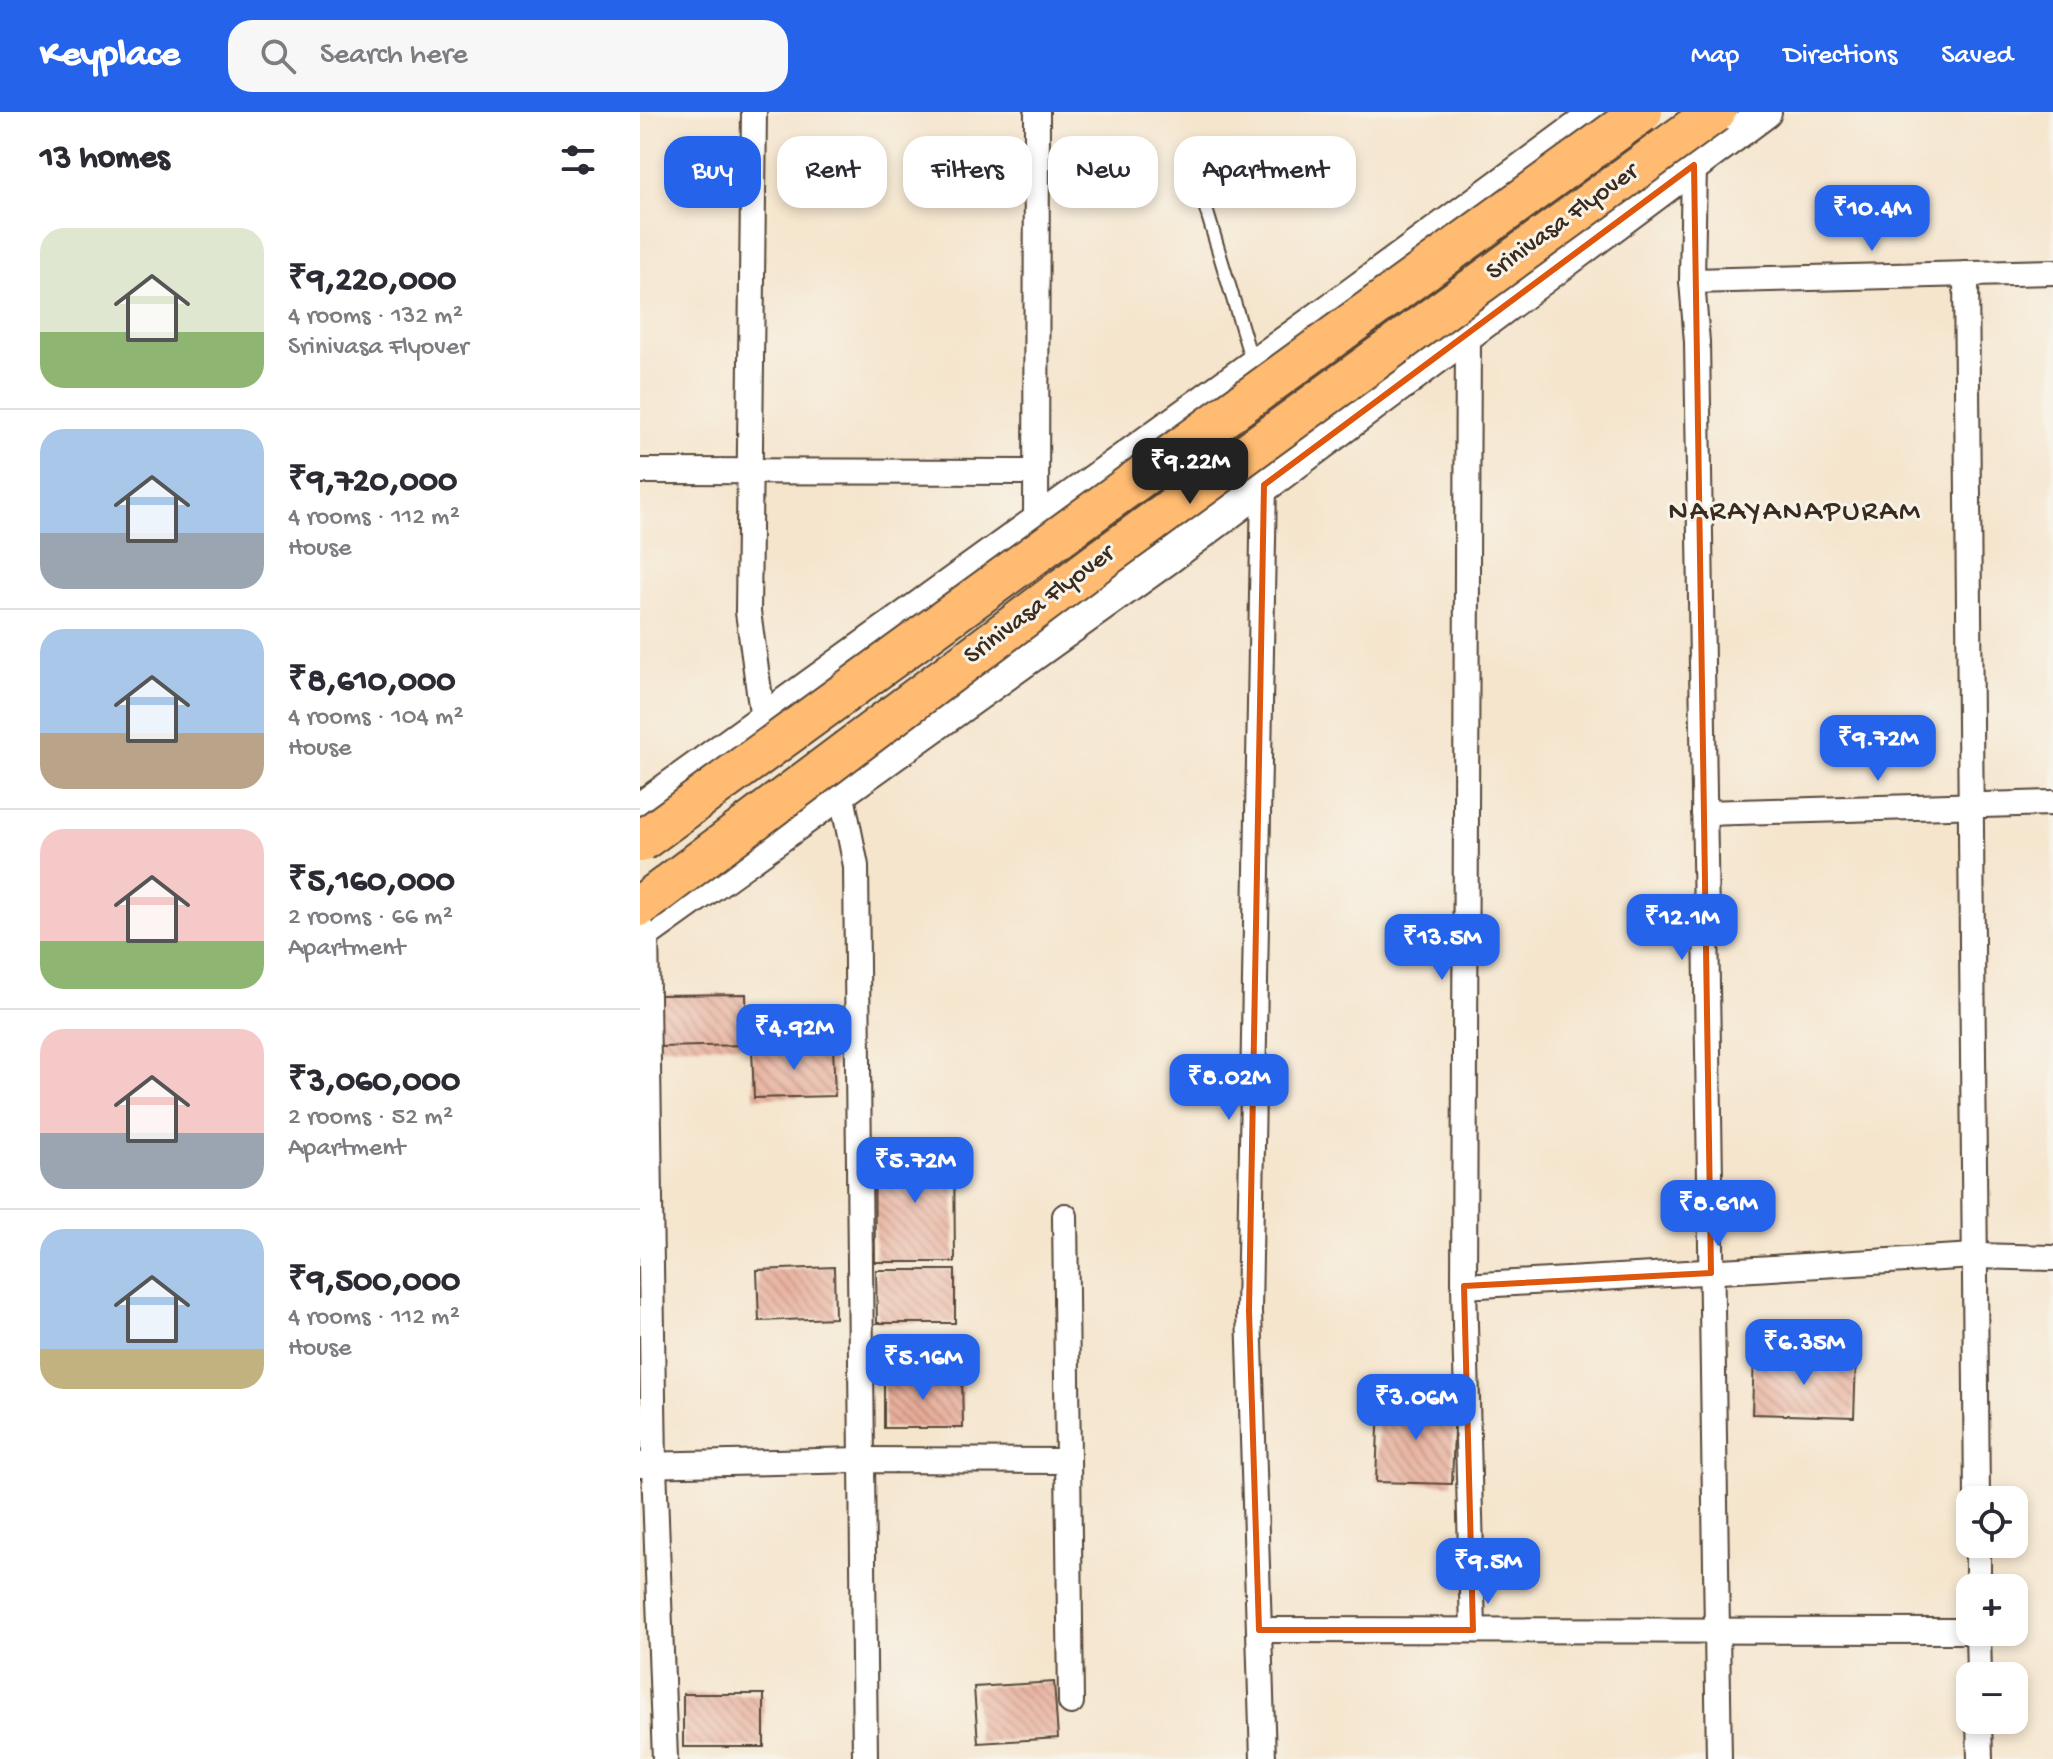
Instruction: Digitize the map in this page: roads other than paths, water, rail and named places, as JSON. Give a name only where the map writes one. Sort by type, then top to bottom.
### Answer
[{"type":"main road","name":"Srinivasa Flyover","points":[[640,842],[1642,112]]},
{"type":"main road","name":"Srinivasa Flyover","points":[[642,924],[1098,562],[1715,112]]},
{"type":"street","points":[[754,112],[748,612],[763,720]]},
{"type":"street","points":[[1036,522],[1037,112]]},
{"type":"street","points":[[665,1759],[647,1465],[642,924],[841,791],[1169,557],[1765,112]]},
{"type":"street","points":[[640,809],[1254,365],[1596,113],[1641,204]]},
{"type":"street","points":[[1694,165],[1692,281],[1697,342],[1719,1759]]},
{"type":"street","points":[[1692,281],[2053,272]]},
{"type":"street","points":[[1966,274],[1977,1486]]},
{"type":"street","points":[[1468,332],[1464,1286],[1473,1630]]},
{"type":"street","points":[[640,471],[1035,472]]},
{"type":"street","points":[[1263,1759],[1249,1311],[1264,485]]},
{"type":"street","points":[[841,791],[856,866],[865,1759]]},
{"type":"street","points":[[1704,813],[2053,803]]},
{"type":"street","points":[[1065,1216],[1071,1702]]},
{"type":"street","points":[[1464,1286],[1975,1256],[2053,1258]]},
{"type":"street","points":[[647,1465],[862,1460],[1067,1461]]},
{"type":"street","points":[[1259,1630],[1956,1631]]},
{"type":"street","points":[[1979,1734],[1980,1759]]},
{"type":"lane","points":[[1206,208],[1254,365]]},
{"type":"district","name":"NARAYANAPURAM","points":[[1795,513]]}]
